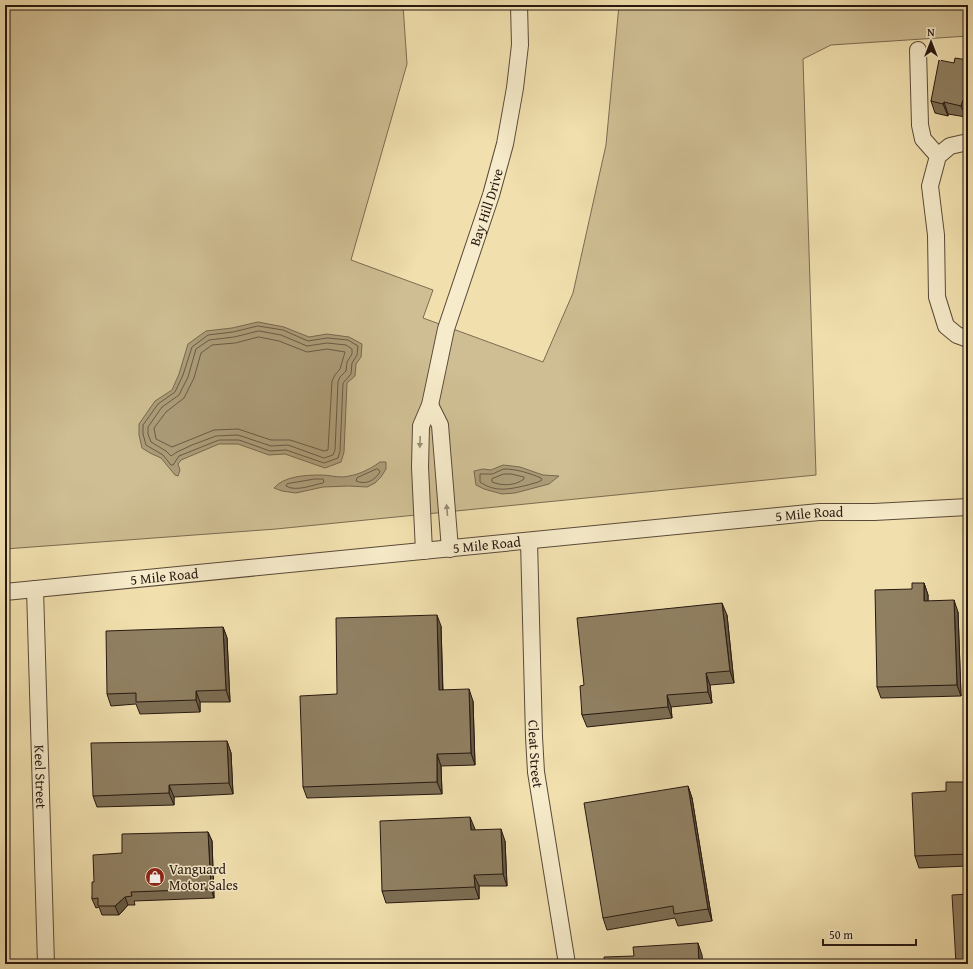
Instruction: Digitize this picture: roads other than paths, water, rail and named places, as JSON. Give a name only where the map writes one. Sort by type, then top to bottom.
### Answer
[{"type":"street","name":"Bay Hill Drive","points":[[424,551],[420,467],[421,426],[430,405],[446,329],[491,195],[505,144],[515,88],[520,45],[519,5]]},
{"type":"street","points":[[918,50],[920,125],[923,139],[938,156]]},
{"type":"street","points":[[968,142],[950,146],[938,156],[930,186],[936,235],[937,297],[946,326],[957,335],[968,339]]},
{"type":"street","points":[[430,405],[440,425],[450,549]]},
{"type":"street","name":"5 Mile Road","points":[[5,592],[819,512],[874,512],[968,507]]},
{"type":"street","name":"Cleat Street","points":[[529,541],[536,772],[567,964]]},
{"type":"street","name":"Keel Street","points":[[35,589],[46,964]]},
{"type":"water","points":[[258,322],[284,327],[309,337],[327,334],[349,337],[362,344],[361,357],[356,364],[355,376],[347,383],[344,452],[341,462],[325,468],[285,454],[269,455],[238,444],[219,444],[181,460],[178,464],[180,470],[178,476],[175,475],[161,458],[142,448],[139,435],[139,424],[155,401],[172,390],[179,374],[188,344],[206,331],[232,328]]},
{"type":"water","points":[[380,462],[386,462],[386,469],[375,483],[367,487],[323,487],[296,493],[274,488],[283,481],[296,477],[324,475],[342,477],[357,474]]},
{"type":"water","points":[[503,465],[520,467],[543,475],[559,476],[549,484],[515,493],[502,494],[476,485],[474,471],[483,469],[491,470]]},
{"type":"place","name":"Vanguard Motor Sales","points":[[155,877]]}]
